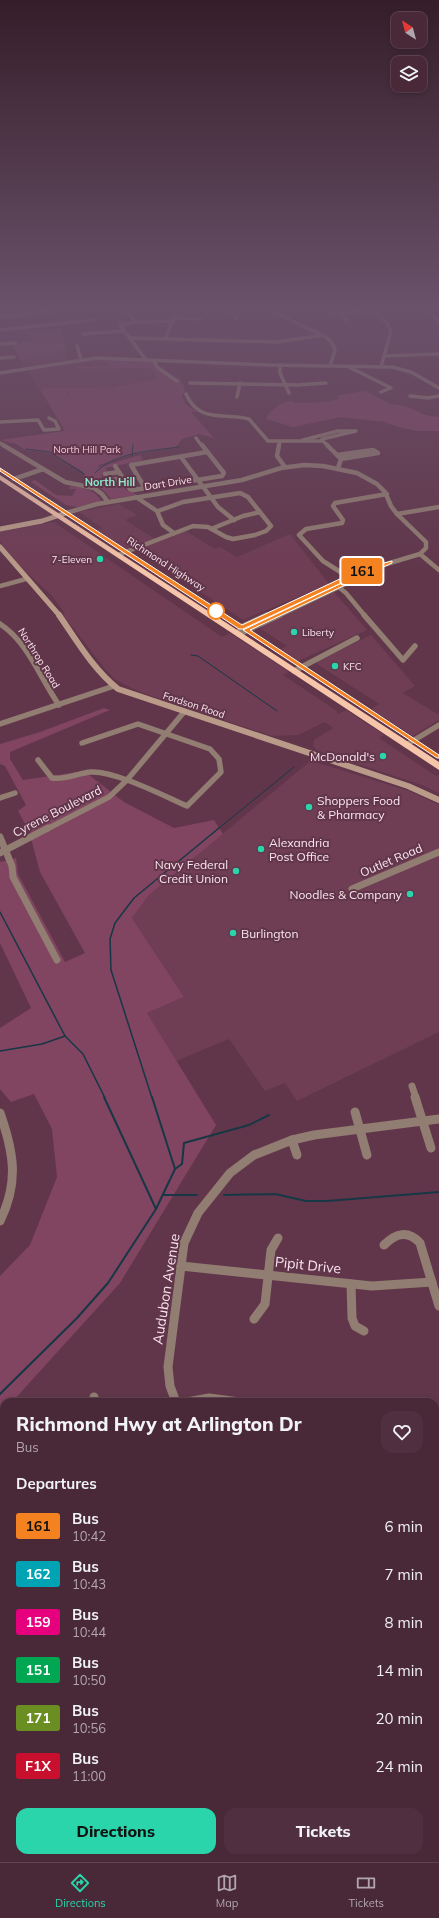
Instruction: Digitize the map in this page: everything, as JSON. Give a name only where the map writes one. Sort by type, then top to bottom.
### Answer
[{"type":"highway","name":"Richmond Highway","points":[[0,470],[63,514],[298,669],[410,742],[439,757]]},
{"type":"highway","name":"Richmond Highway","points":[[0,477],[63,514]]},
{"type":"highway","name":"Richmond Highway","points":[[410,742],[439,767]]},
{"type":"street","points":[[188,398],[190,404],[198,410],[221,417],[248,419],[252,421],[262,437],[268,441],[302,442],[323,440],[356,431],[350,429],[317,435],[302,442]]},
{"type":"street","points":[[0,422],[38,420],[44,430],[59,429],[54,421],[49,418]]},
{"type":"street","points":[[317,435],[341,459]]},
{"type":"street","points":[[116,466],[131,490],[224,475],[196,438]]},
{"type":"street","points":[[280,442],[277,456],[285,467]]},
{"type":"street","points":[[0,443],[67,483],[91,487],[100,492],[108,502]]},
{"type":"street","points":[[337,455],[373,450],[378,454],[341,459]]},
{"type":"street","points":[[145,488],[131,465],[207,452]]},
{"type":"street","points":[[180,457],[222,512],[234,520]]},
{"type":"street","points":[[338,468],[341,459]]},
{"type":"street","name":"Dart Drive","points":[[63,514],[108,502],[203,487],[248,478],[266,471],[285,467],[310,465],[338,468],[369,479],[382,488],[387,494]]},
{"type":"street","points":[[14,479],[43,469]]},
{"type":"street","points":[[105,474],[119,472]]},
{"type":"street","points":[[91,487],[100,482],[123,478]]},
{"type":"street","points":[[122,553],[196,525],[205,526],[230,540],[244,540],[270,528],[270,525],[248,497],[242,494],[182,502],[158,511]]},
{"type":"street","points":[[337,586],[348,577],[374,566],[420,554],[426,548],[426,542],[397,514],[391,506],[387,494],[335,503],[333,506],[343,520],[342,523],[306,529],[299,535],[306,545],[330,567],[348,577],[353,580]]},
{"type":"street","points":[[136,498],[158,511],[162,517],[163,525],[174,533]]},
{"type":"street","points":[[397,514],[439,507]]},
{"type":"street","points":[[211,529],[260,512]]},
{"type":"street","points":[[0,529],[42,521],[63,514]]},
{"type":"street","name":"Fordson Road","points":[[0,547],[26,579],[50,603],[104,677],[114,686],[129,694],[408,786],[439,800]]},
{"type":"street","points":[[420,554],[439,570]]},
{"type":"street","points":[[242,631],[390,562]]},
{"type":"street","points":[[0,586],[26,579]]},
{"type":"street","points":[[337,586],[403,660],[415,646]]},
{"type":"street","name":"Northrop Road","points":[[0,624],[14,633],[46,687],[59,705]]},
{"type":"street","points":[[298,669],[357,638]]},
{"type":"street","points":[[0,716],[2,724],[114,686]]},
{"type":"street","name":"Cyrene Boulevard","points":[[3,851],[109,797],[127,780],[184,712]]},
{"type":"street","points":[[38,760],[52,778],[59,779],[92,772],[127,780],[186,806],[221,772],[219,759],[210,749],[138,724],[82,743]]},
{"type":"street","points":[[410,742],[439,725]]},
{"type":"street","points":[[0,798],[16,793]]},
{"type":"street","points":[[0,837],[3,851],[12,866],[13,877],[57,960]]},
{"type":"street","name":"Outlet Road","points":[[352,889],[439,852]]},
{"type":"street","points":[[412,1086],[431,1148]]},
{"type":"street","points":[[355,1112],[366,1156]]},
{"type":"street","points":[[0,1113],[12,1150],[13,1167],[13,1185],[10,1200],[0,1221]]},
{"type":"street","name":"Audubon Avenue","points":[[174,1398],[170,1386],[168,1367],[184,1243],[191,1224],[230,1173],[254,1155],[292,1140],[360,1129],[439,1119]]},
{"type":"street","points":[[292,1140],[297,1155]]},
{"type":"street","points":[[384,1245],[390,1238],[399,1234],[408,1233],[415,1236],[420,1243],[439,1306]]},
{"type":"street","points":[[254,1318],[266,1304],[271,1250],[278,1238]]},
{"type":"street","name":"Pipit Drive","points":[[181,1266],[372,1286],[406,1285],[432,1282]]},
{"type":"street","points":[[351,1284],[352,1318],[355,1326],[364,1331]]},
{"type":"shaded area","points":[[45,398],[179,398],[191,412],[65,431]]},
{"type":"shaded area","points":[[119,504],[137,515],[125,520],[155,539],[127,550],[117,543],[122,541],[115,542],[97,530],[102,528],[79,512]]},
{"type":"shaded area","points":[[54,522],[222,637],[230,633],[289,672],[283,675],[337,711],[338,714],[346,710],[384,735],[379,738],[436,776],[439,775],[439,793],[422,785],[318,751],[313,746],[314,740],[333,728],[325,722],[298,735],[272,736],[140,692],[116,680],[106,670],[63,615],[65,614],[52,596],[20,566],[0,542],[0,532]]},
{"type":"shaded area","points":[[184,530],[215,549],[220,547],[237,557],[290,534],[329,584],[243,620],[137,549]]},
{"type":"shaded area","points":[[334,592],[367,630],[298,661],[279,650],[287,646],[260,627]]},
{"type":"shaded area","points":[[371,635],[415,686],[403,693],[439,715],[439,720],[413,736],[371,709],[379,704],[317,664],[317,662]]},
{"type":"shaded area","points":[[309,760],[409,791],[439,805],[439,1032],[297,1101],[285,1083],[265,1091],[229,1039],[176,1061],[147,1013],[184,997],[132,918],[149,895],[308,763]]},
{"type":"green space","name":"North Hill Park","points":[[45,398],[70,398],[75,400],[71,398],[183,398],[185,404],[197,412],[191,412],[214,438],[199,434],[182,439],[176,447],[131,455],[99,465],[97,471],[99,467],[140,455],[143,460],[106,468],[108,473],[102,474],[102,481],[92,485],[88,484],[94,478],[84,476],[85,474],[82,471],[50,453],[26,450],[16,444],[0,440],[65,431]]},
{"type":"green space","points":[[379,398],[391,404],[406,406],[425,415],[439,417],[439,431],[417,431],[398,427],[385,422],[341,417],[293,427],[266,419],[268,415],[280,404],[292,401],[294,403],[326,402],[338,399]]},
{"type":"green space","points":[[35,480],[56,495],[72,496],[76,489],[69,489],[70,486],[92,491],[101,501],[77,507],[66,505],[31,482]]},
{"type":"green space","points":[[114,482],[118,488],[124,487],[126,490],[132,491],[136,495],[111,499],[97,486]]},
{"type":"green space","points":[[104,708],[110,710],[10,752],[10,759],[23,780],[84,771],[124,802],[174,828],[214,820],[223,834],[149,895],[132,918],[184,997],[147,1013],[216,1125],[120,1283],[16,1398],[0,1398],[0,1276],[30,1245],[57,1177],[52,1129],[34,1094],[11,1102],[0,1089],[0,1028],[31,1008],[0,943],[0,862],[16,858],[18,874],[65,962],[85,953],[40,872],[29,831],[18,811],[26,805],[5,766],[0,764],[0,744],[40,732]]},
{"type":"waterway","points":[[132,455],[133,444]]},
{"type":"waterway","points":[[132,455],[145,451],[178,447]]},
{"type":"waterway","points":[[26,449],[50,452],[84,474]]},
{"type":"waterway","points":[[95,473],[103,466],[113,461],[132,455]]},
{"type":"waterway","points":[[191,655],[198,656],[277,711]]},
{"type":"waterway","points":[[218,829],[294,767]]},
{"type":"waterway","points":[[152,1098],[111,970],[110,939],[115,923],[134,898],[219,828]]},
{"type":"waterway","points":[[0,912],[65,1036]]},
{"type":"waterway","points":[[0,1051],[42,1044],[65,1036]]},
{"type":"waterway","points":[[65,1036],[83,1054],[105,1098]]},
{"type":"waterway","points":[[104,1097],[156,1209]]},
{"type":"waterway","points":[[152,1097],[175,1169]]},
{"type":"waterway","points":[[175,1169],[182,1164],[184,1143],[249,1125],[269,1115]]},
{"type":"waterway","points":[[156,1209],[175,1169]]},
{"type":"waterway","points":[[224,1195],[275,1194],[306,1201],[327,1201],[439,1192]]},
{"type":"waterway","points":[[164,1195],[197,1195]]},
{"type":"waterway","points":[[0,1394],[77,1318],[108,1283],[156,1209]]},
{"type":"bus line","name":"161","points":[[0,470],[241,627],[374,566],[390,562],[368,574],[246,630],[439,757]]},
{"type":"place","name":"7-Eleven","points":[[100,559]]},
{"type":"place","name":"Liberty","points":[[294,632]]},
{"type":"place","name":"KFC","points":[[335,666]]},
{"type":"place","name":"McDonald's","points":[[383,756]]},
{"type":"place","name":"Shoppers Food & Pharmacy","points":[[309,807]]},
{"type":"place","name":"Alexandria Post Office","points":[[261,849]]},
{"type":"place","name":"Navy Federal Credit Union","points":[[236,871]]},
{"type":"place","name":"Noodles & Company","points":[[410,894]]},
{"type":"place","name":"Burlington","points":[[233,933]]},
{"type":"district","name":"North Hill","points":[[110,482]]}]
